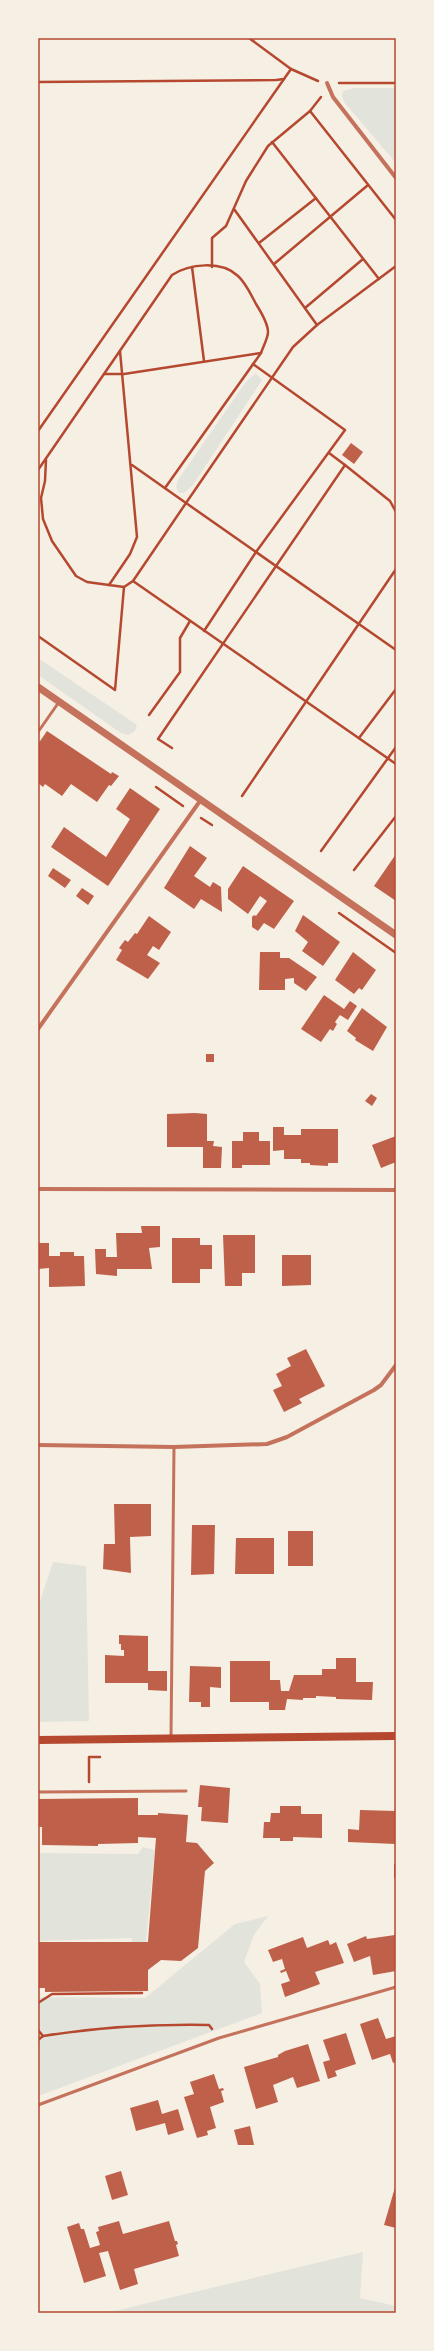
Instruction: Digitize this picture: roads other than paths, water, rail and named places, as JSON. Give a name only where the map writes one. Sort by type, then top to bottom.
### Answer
[{"type":"main road","points":[[38,1740],[396,1736]]},
{"type":"street","points":[[326,83],[327,89],[396,178]]},
{"type":"street","points":[[38,687],[200,801],[396,935]]},
{"type":"street","points":[[38,1029],[200,801]]},
{"type":"street","points":[[38,1189],[396,1190]]},
{"type":"street","points":[[38,1445],[174,1447],[267,1444],[287,1436],[374,1390],[381,1385],[396,1365]]},
{"type":"lane","points":[[38,732],[58,702]]},
{"type":"lane","points":[[171,1738],[174,1447]]},
{"type":"lane","points":[[38,1792],[186,1791]]},
{"type":"lane","points":[[38,2105],[219,2038],[396,1987]]}]
